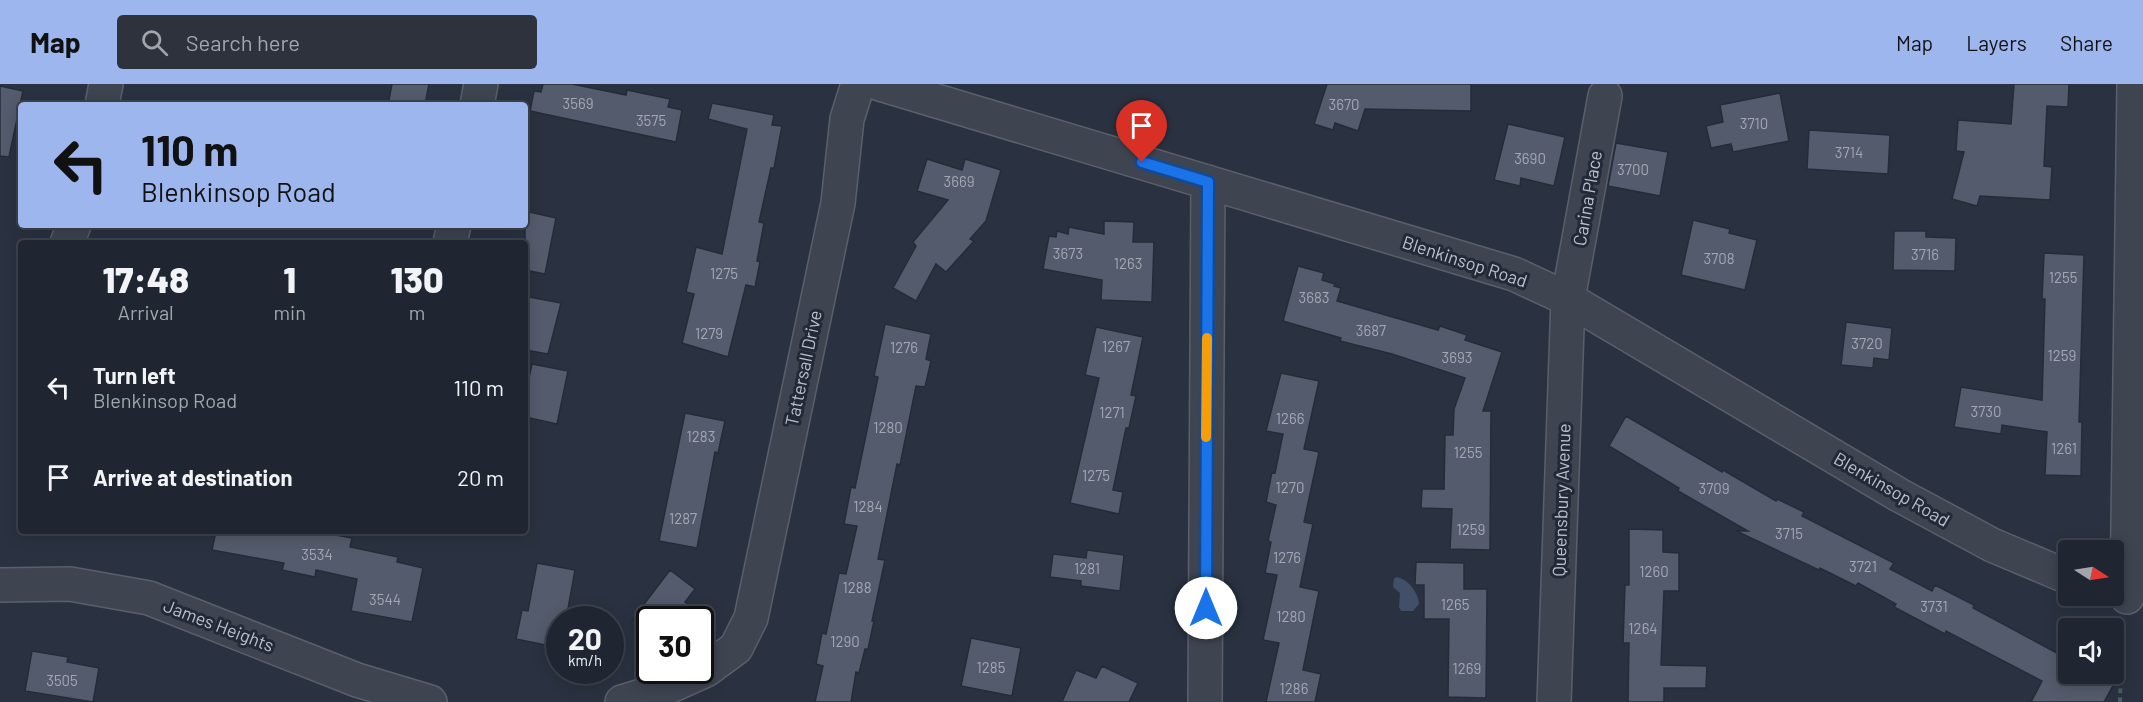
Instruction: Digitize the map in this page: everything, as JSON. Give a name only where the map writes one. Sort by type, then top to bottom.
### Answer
[{"type":"street","points":[[103,102],[106,84]]},
{"type":"street","points":[[478,102],[481,84]]},
{"type":"street","name":"Tattersall Drive","points":[[622,702],[664,689],[706,670],[736,648],[751,618],[838,203],[847,119],[858,84]]},
{"type":"street","name":"Blenkinsop Road","points":[[880,84],[1514,274],[1568,299],[1899,495],[1992,545],[2058,574]]},
{"type":"street","points":[[2128,596],[2134,84]]},
{"type":"street","name":"Carina Place","points":[[1568,299],[1605,96]]},
{"type":"street","points":[[1205,702],[1208,182]]},
{"type":"street","name":"Queensbury Avenue","points":[[1554,702],[1568,299]]},
{"type":"street","name":"James Heights","points":[[0,585],[70,585],[149,598],[357,680],[430,702]]},
{"type":"path","points":[[2120,702],[2121,630],[2128,596]]},
{"type":"water","points":[[1397,577],[1409,584],[1417,595],[1419,604],[1413,611],[1401,611],[1399,607],[1400,593],[1393,587],[1394,579]]},
{"type":"building","points":[[392,84],[429,84],[426,102],[389,102]]},
{"type":"building","points":[[543,84],[572,84],[626,95],[627,90],[670,99],[668,107],[682,110],[676,142],[530,111],[534,91],[541,92]]},
{"type":"building","points":[[1327,84],[1471,84],[1471,111],[1365,109],[1358,131],[1335,123],[1333,130],[1314,124]]},
{"type":"building","points":[[2014,84],[2069,84],[2068,107],[2047,106],[2044,166],[2052,167],[2050,200],[1980,196],[1977,206],[1952,199],[1964,152],[1956,151],[1958,120],[2011,124]]},
{"type":"building","points":[[0,86],[23,91],[21,102],[18,102],[18,115],[9,157],[0,156]]},
{"type":"building","points":[[1780,93],[1789,141],[1733,152],[1731,144],[1711,148],[1706,126],[1723,122],[1720,105]]},
{"type":"building","points":[[712,103],[774,115],[772,125],[782,126],[774,168],[771,168],[759,222],[764,223],[755,287],[746,285],[728,357],[682,343],[694,294],[686,292],[696,247],[722,254],[747,129],[708,119]]},
{"type":"building","points":[[1508,124],[1565,137],[1554,186],[1521,178],[1520,186],[1494,180]]},
{"type":"building","points":[[1809,130],[1890,135],[1888,174],[1807,169]]},
{"type":"building","points":[[1616,143],[1668,152],[1660,196],[1608,186]]},
{"type":"building","points":[[927,159],[962,170],[965,159],[1001,170],[986,221],[970,239],[974,241],[946,272],[936,264],[916,301],[893,288],[916,246],[913,242],[948,200],[917,191]]},
{"type":"building","points":[[528,212],[556,218],[545,274],[528,271],[528,240],[525,240]]},
{"type":"building","points":[[1693,220],[1730,229],[1729,233],[1757,240],[1745,290],[1681,275]]},
{"type":"building","points":[[1104,221],[1134,222],[1133,242],[1154,242],[1152,302],[1101,300],[1102,280],[1043,269],[1049,236],[1056,237],[1057,231],[1068,234],[1069,227],[1104,234]]},
{"type":"building","points":[[1894,231],[1926,231],[1926,237],[1956,238],[1955,271],[1893,270]]},
{"type":"building","points":[[2044,253],[2084,255],[2079,422],[2082,422],[2081,476],[2045,475],[2047,432],[2002,425],[2001,434],[1954,427],[1961,387],[2042,400]]},
{"type":"building","points":[[1298,266],[1324,273],[1322,280],[1341,288],[1337,301],[1438,330],[1440,326],[1467,335],[1465,340],[1502,352],[1483,411],[1491,411],[1490,550],[1450,549],[1452,509],[1421,508],[1422,489],[1444,489],[1445,435],[1453,435],[1454,409],[1465,378],[1392,354],[1340,341],[1341,338],[1283,321]]},
{"type":"building","points":[[529,297],[561,303],[548,354],[528,351]]},
{"type":"building","points":[[1846,322],[1892,328],[1889,360],[1874,358],[1873,368],[1841,365]]},
{"type":"building","points":[[885,324],[931,334],[926,359],[931,361],[925,387],[916,386],[900,465],[897,464],[878,559],[885,560],[872,621],[874,621],[868,649],[865,649],[859,673],[856,672],[851,702],[815,702],[823,666],[816,664],[822,633],[826,634],[839,573],[846,574],[857,526],[844,524],[851,487],[855,488],[878,377],[874,376]]},
{"type":"building","points":[[1096,327],[1143,337],[1131,395],[1136,396],[1129,428],[1126,428],[1113,490],[1123,492],[1119,514],[1070,503],[1099,378],[1085,375]]},
{"type":"building","points":[[532,364],[568,371],[557,424],[528,418],[528,382]]},
{"type":"building","points":[[1281,373],[1319,381],[1304,449],[1319,452],[1304,522],[1313,524],[1300,587],[1319,591],[1303,670],[1321,674],[1315,702],[1266,702],[1279,643],[1263,640],[1277,575],[1265,573],[1271,542],[1268,541],[1276,505],[1266,502],[1283,434],[1266,431]]},
{"type":"building","points":[[685,413],[725,421],[718,453],[715,452],[697,548],[659,541]]},
{"type":"building","points":[[1626,416],[1722,472],[1723,470],[1776,501],[1777,499],[1804,512],[1802,516],[1894,563],[1890,569],[1932,591],[1935,585],[2058,654],[2058,684],[2114,684],[2104,702],[2031,702],[2042,681],[1894,607],[1896,604],[1858,583],[1856,586],[1736,531],[1748,531],[1678,491],[1679,488],[1609,446]]},
{"type":"building","points":[[1629,529],[1663,530],[1663,552],[1679,553],[1679,591],[1664,591],[1661,665],[1707,666],[1706,688],[1664,688],[1664,702],[1628,702],[1629,643],[1623,643],[1625,585],[1629,585]]},
{"type":"building","points":[[215,534],[330,534],[352,538],[350,547],[398,557],[397,562],[423,568],[412,622],[351,611],[357,579],[316,570],[315,577],[282,570],[284,563],[212,550]]},
{"type":"building","points":[[1087,550],[1124,555],[1120,591],[1081,586],[1081,581],[1050,577],[1053,554],[1086,558]]},
{"type":"building","points":[[1416,562],[1464,563],[1464,589],[1487,589],[1486,698],[1448,697],[1449,619],[1424,619],[1424,585],[1415,585]]},
{"type":"building","points":[[537,563],[575,570],[569,606],[546,606],[546,645],[516,639],[522,610],[528,611]]},
{"type":"building","points":[[670,570],[695,589],[685,602],[688,604],[686,606],[643,606]]},
{"type":"building","points":[[971,638],[1021,648],[1012,696],[961,686]]},
{"type":"building","points":[[32,651],[68,657],[67,662],[99,668],[93,702],[25,691]]},
{"type":"building","points":[[1102,666],[1138,683],[1129,702],[1062,702],[1076,670],[1096,678]]},
{"type":"slow traffic","points":[[1206,437],[1207,338]]},
{"type":"route","points":[[1142,162],[1208,182],[1206,608]]}]
